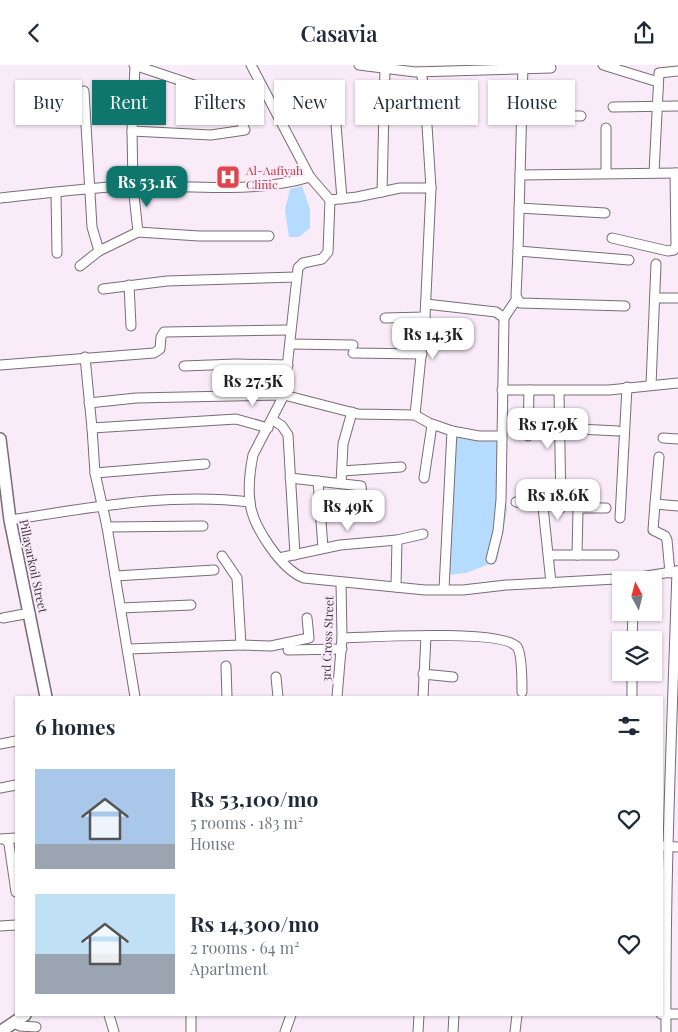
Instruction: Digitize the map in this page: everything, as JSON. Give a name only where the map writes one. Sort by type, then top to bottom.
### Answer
[{"type":"street","points":[[132,131],[212,135],[244,130],[230,97],[134,65],[132,131],[133,186],[138,232]]},
{"type":"street","points":[[251,65],[310,177],[330,200],[327,255],[322,259],[301,265],[296,277],[284,395],[253,455],[250,502],[258,527],[279,558],[296,575],[341,582],[396,587],[463,591],[506,585],[612,580]]},
{"type":"street","points":[[358,65],[421,72],[523,67],[551,68]]},
{"type":"street","points":[[603,65],[658,82]]},
{"type":"street","points":[[523,67],[523,80]]},
{"type":"street","points":[[382,192],[385,68]]},
{"type":"street","points":[[654,173],[659,107],[659,73],[678,71]]},
{"type":"street","points":[[415,415],[426,304],[431,188],[425,94],[421,72]]},
{"type":"street","points":[[84,91],[92,227],[99,251]]},
{"type":"street","points":[[273,106],[328,106],[335,112],[342,199]]},
{"type":"street","points":[[612,107],[678,106]]},
{"type":"street","points":[[575,116],[581,116]]},
{"type":"street","points":[[504,318],[516,299],[522,125]]},
{"type":"street","points":[[606,128],[606,173]]},
{"type":"street","points":[[520,175],[677,173],[676,245],[674,250],[668,251],[612,239]]},
{"type":"street","points":[[0,198],[90,188],[133,186],[211,189],[292,182],[310,177]]},
{"type":"street","points":[[330,200],[400,188],[431,188]]},
{"type":"street","points":[[56,193],[57,253]]},
{"type":"street","points":[[519,208],[605,213]]},
{"type":"street","points":[[80,266],[99,251],[138,232],[199,236],[270,237]]},
{"type":"street","points":[[518,251],[629,260]]},
{"type":"street","points":[[651,385],[656,264]]},
{"type":"street","points":[[103,289],[130,285],[224,278],[296,277]]},
{"type":"street","points":[[130,285],[131,327]]},
{"type":"street","points":[[655,298],[678,299]]},
{"type":"street","points":[[516,299],[523,304],[625,306]]},
{"type":"street","points":[[426,304],[496,312],[504,318],[506,327],[500,436],[501,500],[498,531],[491,559]]},
{"type":"street","points":[[385,318],[425,317]]},
{"type":"street","points":[[0,365],[154,353],[160,349],[160,337],[164,332],[290,330]]},
{"type":"street","points":[[290,344],[422,354]]},
{"type":"street","points":[[85,357],[95,473],[107,527],[135,696]]},
{"type":"street","points":[[184,366],[288,365]]},
{"type":"street","points":[[502,390],[559,391],[678,383]]},
{"type":"street","points":[[620,518],[627,387]]},
{"type":"street","points":[[528,436],[529,391]]},
{"type":"street","points":[[559,391],[561,508]]},
{"type":"street","points":[[89,403],[146,398],[284,395],[352,412],[415,415],[432,425],[452,431],[479,436],[500,436]]},
{"type":"street","points":[[341,483],[344,444],[352,412]]},
{"type":"street","points":[[92,428],[236,419],[282,426],[288,435],[295,555]]},
{"type":"street","points":[[424,478],[432,425]]},
{"type":"street","points":[[559,428],[618,431]]},
{"type":"street","points":[[444,589],[452,431]]},
{"type":"street","points":[[663,438],[678,439]]},
{"type":"street","name":"Pillayarkoil Street","points":[[0,439],[10,520],[46,696]]},
{"type":"street","points":[[659,457],[653,530],[665,536],[668,540],[675,572],[675,722],[665,769],[669,846],[664,913],[663,1014],[666,1032]]},
{"type":"street","points":[[95,473],[205,465]]},
{"type":"street","points":[[342,471],[401,467]]},
{"type":"street","points":[[290,478],[361,486],[364,510]]},
{"type":"street","points":[[318,481],[323,548]]},
{"type":"street","points":[[10,520],[103,506],[192,498],[219,498],[250,502]]},
{"type":"street","points":[[516,502],[538,504],[543,507],[551,583]]},
{"type":"street","points":[[655,505],[678,506]]},
{"type":"street","points":[[577,555],[578,510],[582,508],[606,508]]},
{"type":"street","points":[[107,527],[203,526]]},
{"type":"street","points":[[279,558],[340,545],[397,540],[423,533]]},
{"type":"street","points":[[396,587],[397,540]]},
{"type":"street","points":[[549,555],[614,555]]},
{"type":"street","points":[[222,556],[237,577],[241,645]]},
{"type":"street","points":[[115,576],[214,570]]},
{"type":"street","points":[[662,574],[675,572]]},
{"type":"street","name":"3rd Cross Street","points":[[337,696],[342,649],[341,582]]},
{"type":"street","points":[[121,608],[190,605]]},
{"type":"street","points":[[3,618],[30,613]]},
{"type":"street","points":[[128,649],[271,645],[309,638],[307,618]]},
{"type":"street","points":[[423,696],[426,636]]},
{"type":"street","points":[[342,638],[478,636],[516,645],[519,651],[522,692]]},
{"type":"street","points":[[288,650],[342,649]]},
{"type":"street","points":[[226,667],[227,696]]},
{"type":"street","points":[[423,674],[453,677]]},
{"type":"street","points":[[276,677],[278,696]]},
{"type":"street","points":[[632,681],[632,696]]},
{"type":"street","points":[[0,744],[15,741]]},
{"type":"street","points":[[0,788],[15,785]]},
{"type":"street","points":[[3,840],[9,844],[15,880]]},
{"type":"street","points":[[0,926],[15,925]]},
{"type":"street","points":[[663,1014],[678,1014]]},
{"type":"street","points":[[0,1032],[24,1016]]},
{"type":"street","points":[[109,1016],[114,1032]]},
{"type":"street","points":[[191,1016],[192,1032]]},
{"type":"street","points":[[285,1032],[291,1016]]},
{"type":"street","points":[[418,1032],[419,1016]]},
{"type":"street","points":[[453,1032],[454,1016]]},
{"type":"street","points":[[515,1032],[517,1016]]},
{"type":"street","points":[[14,1023],[20,1026],[36,1027]]},
{"type":"water","points":[[302,186],[310,209],[310,228],[299,237],[289,237],[285,210],[290,189]]},
{"type":"water","points":[[456,434],[498,442],[507,510],[497,561],[466,573],[448,575]]},
{"type":"place","name":"Al-Aafiyah Clinic","points":[[228,177]]}]
